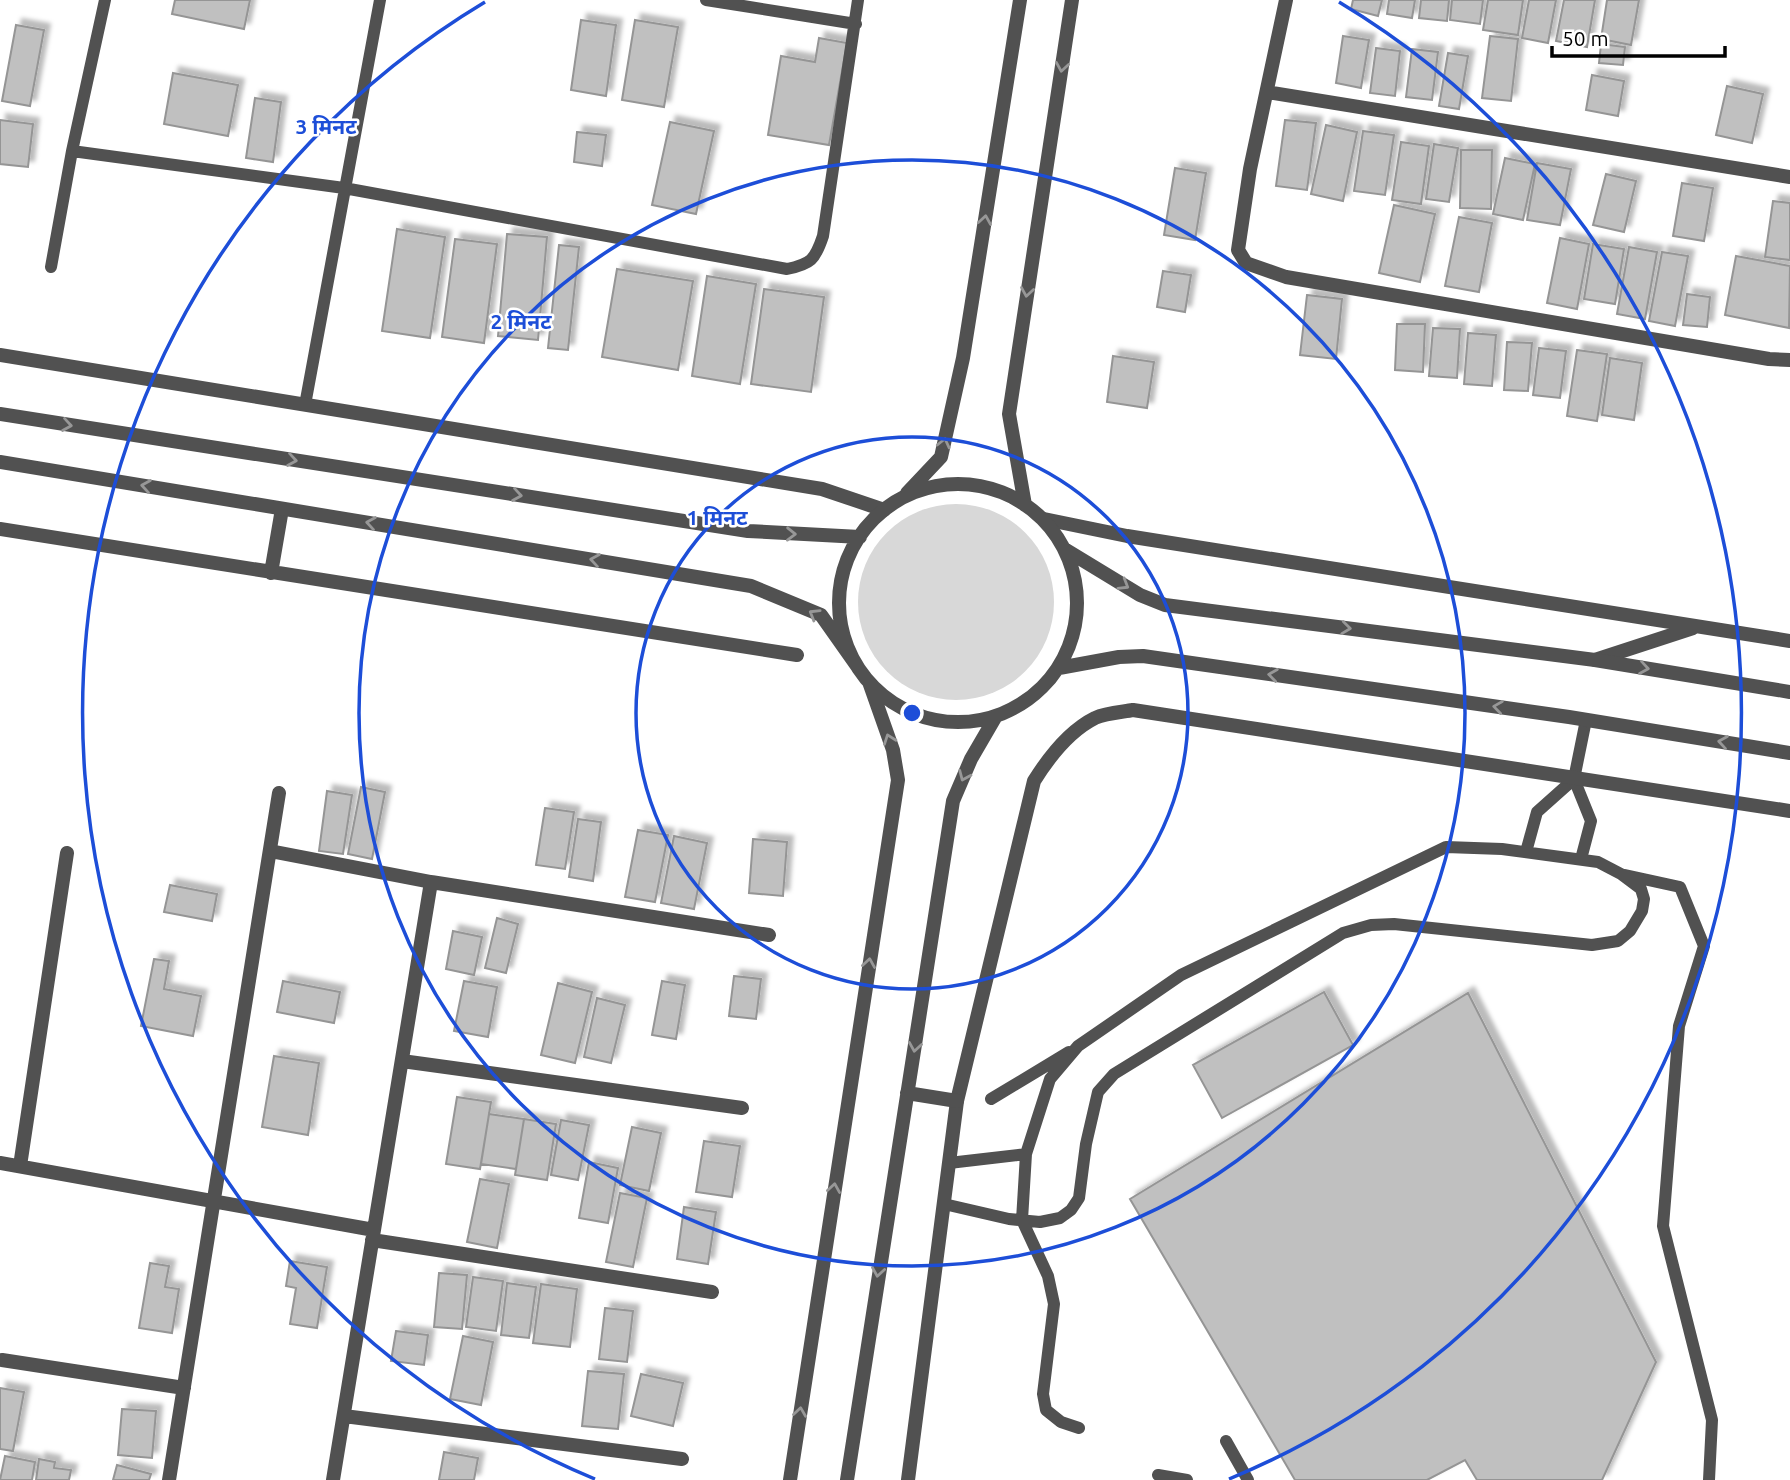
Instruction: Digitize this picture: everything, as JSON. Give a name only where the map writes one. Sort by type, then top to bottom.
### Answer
[{"type":"street","points":[[904,497],[941,457],[963,358],[1020,0]]},
{"type":"street","points":[[1025,505],[1009,414],[1072,0]]},
{"type":"street","points":[[1286,0],[1247,186],[1238,250],[1246,263],[1286,277],[1769,359],[1790,360]]},
{"type":"street","points":[[1267,92],[1790,177]]},
{"type":"street","points":[[0,355],[822,489],[884,510]]},
{"type":"street","points":[[0,415],[748,531],[859,537]]},
{"type":"street","points":[[0,462],[751,586],[821,615],[857,666],[869,682],[896,705],[931,720],[964,723],[996,716],[1031,697],[1059,668],[1074,630],[1077,589],[1066,550],[1044,519],[1025,505],[987,487],[959,483],[931,487],[904,497],[884,510],[859,537],[844,567],[839,601],[843,635],[857,666]]},
{"type":"street","points":[[271,573],[282,509]]},
{"type":"street","points":[[1044,519],[1126,536],[1790,642]]},
{"type":"street","points":[[0,529],[797,655]]},
{"type":"street","points":[[1066,550],[1140,595],[1165,605],[1595,660],[1790,692]]},
{"type":"street","points":[[1595,660],[1698,627]]},
{"type":"street","points":[[1059,668],[1119,657],[1143,656],[1586,720],[1790,753]]},
{"type":"street","points":[[790,1480],[898,780],[893,750],[869,682]]},
{"type":"street","points":[[908,1480],[957,1101],[1034,781],[1050,755],[1096,718],[1133,710],[1790,811]]},
{"type":"street","points":[[847,1480],[953,801],[971,759],[996,716]]},
{"type":"street","points":[[169,1480],[279,793]]},
{"type":"street","points":[[270,851],[431,881],[769,935]]},
{"type":"street","points":[[20,1166],[67,853]]},
{"type":"street","points":[[333,1480],[431,881]]},
{"type":"street","points":[[402,1061],[742,1108]]},
{"type":"street","points":[[907,1093],[957,1101]]},
{"type":"street","points":[[0,1163],[215,1201],[373,1235],[712,1292]]},
{"type":"street","points":[[2,1360],[184,1388]]},
{"type":"street","points":[[344,1416],[682,1459]]},
{"type":"lane","points":[[51,267],[104,0]]},
{"type":"lane","points":[[306,405],[380,0]]},
{"type":"lane","points":[[706,0],[856,24]]},
{"type":"lane","points":[[72,151],[344,188],[786,269],[806,265],[817,253],[823,236],[858,0]]},
{"type":"lane","points":[[1581,859],[1591,821],[1574,779],[1586,720]]},
{"type":"lane","points":[[1762,749],[1790,761]]},
{"type":"lane","points":[[1526,852],[1537,812],[1574,779]]},
{"type":"lane","points":[[944,1204],[1021,1220],[1040,1222],[1060,1219],[1071,1210],[1079,1198],[1092,1112],[1098,1092],[1114,1074],[1343,933],[1371,925],[1394,924],[1592,946],[1609,944],[1618,941],[1630,931],[1642,911],[1644,899],[1641,889],[1622,874],[1598,862],[1526,852],[1446,847],[1181,975],[1078,1046],[991,1100]]},
{"type":"lane","points":[[1622,874],[1680,887],[1704,946],[1679,1026],[1663,1226],[1712,1420],[1709,1480]]},
{"type":"lane","points":[[1078,1046],[1050,1079],[1027,1154],[1021,1220],[1048,1276],[1054,1304],[1043,1394],[1046,1410],[1061,1422],[1079,1428]]},
{"type":"lane","points":[[949,1163],[1027,1154]]},
{"type":"lane","points":[[1226,1441],[1248,1480]]},
{"type":"lane","points":[[1158,1475],[1187,1480]]},
{"type":"shaded area","points":[[956,504],[993,512],[1025,533],[1046,565],[1054,602],[1046,639],[1025,671],[993,692],[956,700],[919,692],[887,671],[866,639],[858,602],[866,565],[887,533],[919,512]]},
{"type":"building","points":[[175,0],[250,0],[244,29],[172,14]]},
{"type":"building","points":[[1353,0],[1382,0],[1378,16],[1351,9]]},
{"type":"building","points":[[1389,0],[1415,0],[1412,18],[1387,14]]},
{"type":"building","points":[[1421,0],[1449,0],[1447,21],[1419,18]]},
{"type":"building","points":[[1452,0],[1483,0],[1480,24],[1450,20]]},
{"type":"building","points":[[1488,0],[1523,0],[1518,35],[1483,30]]},
{"type":"building","points":[[1529,0],[1556,0],[1548,43],[1522,38]]},
{"type":"building","points":[[1564,0],[1595,0],[1587,47],[1556,41]]},
{"type":"building","points":[[1607,0],[1639,0],[1631,45],[1601,39]]},
{"type":"building","points":[[581,20],[616,25],[606,96],[571,90]]},
{"type":"building","points":[[635,20],[678,27],[664,107],[622,100]]},
{"type":"building","points":[[16,25],[44,30],[30,106],[2,101]]},
{"type":"building","points":[[1343,36],[1369,40],[1361,88],[1336,83]]},
{"type":"building","points":[[1490,36],[1518,39],[1511,101],[1482,98]]},
{"type":"building","points":[[819,38],[847,43],[829,145],[768,135],[781,56],[815,62]]},
{"type":"building","points":[[1601,44],[1625,47],[1623,65],[1599,63]]},
{"type":"building","points":[[1376,48],[1400,51],[1395,96],[1370,93]]},
{"type":"building","points":[[1412,49],[1438,52],[1432,100],[1406,97]]},
{"type":"building","points":[[1448,53],[1468,56],[1459,109],[1439,106]]},
{"type":"building","points":[[173,73],[238,85],[228,136],[164,124]]},
{"type":"building","points":[[1592,75],[1624,81],[1618,116],[1586,110]]},
{"type":"building","points":[[1727,86],[1763,94],[1752,143],[1716,135]]},
{"type":"building","points":[[255,98],[281,102],[273,162],[246,158]]},
{"type":"building","points":[[0,120],[33,124],[28,167],[0,164]]},
{"type":"building","points":[[1285,120],[1316,123],[1307,190],[1276,186]]},
{"type":"building","points":[[670,122],[714,131],[696,214],[652,205]]},
{"type":"building","points":[[1326,125],[1357,132],[1343,201],[1311,194]]},
{"type":"building","points":[[1363,131],[1394,135],[1385,195],[1354,191]]},
{"type":"building","points":[[577,132],[606,135],[602,166],[574,162]]},
{"type":"building","points":[[1401,142],[1429,146],[1421,204],[1392,200]]},
{"type":"building","points":[[1434,144],[1458,148],[1449,202],[1426,199]]},
{"type":"building","points":[[1461,150],[1492,150],[1491,209],[1460,208]]},
{"type":"building","points":[[1505,158],[1535,164],[1523,220],[1493,214]]},
{"type":"building","points":[[1537,163],[1571,169],[1560,225],[1527,220]]},
{"type":"building","points":[[1175,168],[1206,173],[1195,240],[1164,235]]},
{"type":"building","points":[[1606,174],[1636,181],[1624,232],[1593,225]]},
{"type":"building","points":[[1682,183],[1713,188],[1704,241],[1673,236]]},
{"type":"building","points":[[1773,201],[1790,203],[1790,260],[1765,257]]},
{"type":"building","points":[[1394,205],[1435,214],[1420,282],[1379,273]]},
{"type":"building","points":[[1459,217],[1492,223],[1479,292],[1445,286]]},
{"type":"building","points":[[397,229],[445,237],[430,338],[382,331]]},
{"type":"building","points":[[507,234],[547,237],[538,340],[498,336]]},
{"type":"building","points":[[1560,238],[1589,244],[1577,309],[1547,303]]},
{"type":"building","points":[[455,239],[497,244],[484,343],[442,337]]},
{"type":"building","points":[[1593,244],[1624,249],[1615,304],[1584,299]]},
{"type":"building","points":[[559,245],[579,247],[568,350],[548,348]]},
{"type":"building","points":[[1629,247],[1657,252],[1645,319],[1617,314]]},
{"type":"building","points":[[1662,252],[1688,256],[1675,326],[1649,321]]},
{"type":"building","points":[[1736,256],[1790,266],[1789,328],[1725,315]]},
{"type":"building","points":[[617,269],[693,281],[678,370],[602,357]]},
{"type":"building","points":[[1163,271],[1191,275],[1185,312],[1157,307]]},
{"type":"building","points":[[707,276],[756,284],[740,384],[692,376]]},
{"type":"building","points":[[764,289],[824,297],[811,392],[751,384]]},
{"type":"building","points":[[1687,294],[1710,297],[1707,327],[1683,325]]},
{"type":"building","points":[[1307,295],[1342,299],[1336,359],[1300,355]]},
{"type":"building","points":[[1397,324],[1425,324],[1423,372],[1395,370]]},
{"type":"building","points":[[1433,328],[1460,329],[1457,378],[1429,376]]},
{"type":"building","points":[[1468,333],[1496,335],[1492,386],[1464,384]]},
{"type":"building","points":[[1507,342],[1532,343],[1528,391],[1504,390]]},
{"type":"building","points":[[1539,348],[1566,351],[1560,398],[1533,395]]},
{"type":"building","points":[[1577,350],[1607,354],[1597,421],[1567,416]]},
{"type":"building","points":[[1113,356],[1154,362],[1147,408],[1107,402]]},
{"type":"building","points":[[1610,358],[1642,363],[1634,420],[1602,415]]},
{"type":"building","points":[[361,787],[385,792],[372,859],[348,854]]},
{"type":"building","points":[[327,791],[352,795],[343,854],[319,851]]},
{"type":"building","points":[[545,808],[574,812],[565,869],[536,865]]},
{"type":"building","points":[[578,819],[601,822],[593,881],[569,877]]},
{"type":"building","points":[[638,830],[668,835],[655,902],[625,897]]},
{"type":"building","points":[[674,836],[707,843],[694,909],[661,903]]},
{"type":"building","points":[[753,839],[787,842],[783,896],[749,893]]},
{"type":"building","points":[[170,885],[217,894],[212,921],[164,912]]},
{"type":"building","points":[[497,918],[518,924],[506,973],[485,968]]},
{"type":"building","points":[[453,931],[482,937],[474,975],[446,969]]},
{"type":"building","points":[[154,959],[169,961],[164,989],[201,996],[193,1036],[141,1026]]},
{"type":"building","points":[[734,976],[761,979],[756,1019],[729,1016]]},
{"type":"building","points":[[283,981],[340,992],[334,1023],[277,1012]]},
{"type":"building","points":[[464,981],[497,987],[488,1037],[454,1031]]},
{"type":"building","points":[[662,981],[685,985],[676,1039],[652,1035]]},
{"type":"building","points":[[558,983],[592,992],[575,1063],[541,1055]]},
{"type":"building","points":[[1324,992],[1353,1045],[1222,1118],[1193,1065]]},
{"type":"building","points":[[1468,993],[1656,1362],[1602,1480],[1477,1480],[1465,1460],[1427,1480],[1295,1480],[1130,1199]]},
{"type":"building","points":[[597,998],[625,1005],[611,1063],[584,1057]]},
{"type":"building","points":[[274,1056],[319,1063],[308,1135],[262,1127]]},
{"type":"building","points":[[457,1097],[491,1102],[480,1169],[446,1164]]},
{"type":"building","points":[[489,1114],[524,1119],[516,1169],[481,1164]]},
{"type":"building","points":[[524,1119],[556,1124],[547,1180],[515,1175]]},
{"type":"building","points":[[561,1120],[589,1125],[578,1180],[551,1175]]},
{"type":"building","points":[[632,1127],[661,1133],[649,1191],[620,1185]]},
{"type":"building","points":[[704,1141],[740,1146],[732,1197],[696,1192]]},
{"type":"building","points":[[589,1162],[618,1168],[608,1223],[579,1218]]},
{"type":"building","points":[[480,1179],[509,1184],[497,1248],[467,1242]]},
{"type":"building","points":[[620,1193],[647,1198],[633,1267],[606,1262]]},
{"type":"building","points":[[684,1207],[716,1212],[708,1264],[677,1259]]},
{"type":"building","points":[[290,1261],[327,1267],[317,1328],[290,1324],[296,1288],[286,1286]]},
{"type":"building","points":[[150,1263],[169,1266],[165,1287],[179,1289],[172,1333],[139,1328]]},
{"type":"building","points":[[439,1273],[467,1275],[462,1329],[434,1327]]},
{"type":"building","points":[[473,1277],[503,1281],[496,1331],[466,1327]]},
{"type":"building","points":[[507,1283],[536,1287],[529,1338],[501,1335]]},
{"type":"building","points":[[541,1284],[577,1289],[570,1347],[533,1343]]},
{"type":"building","points":[[605,1308],[633,1311],[627,1362],[599,1359]]},
{"type":"building","points":[[396,1331],[428,1335],[424,1365],[391,1361]]},
{"type":"building","points":[[463,1336],[493,1342],[481,1405],[450,1399]]},
{"type":"building","points":[[588,1371],[624,1374],[618,1429],[582,1426]]},
{"type":"building","points":[[641,1374],[683,1383],[673,1426],[631,1416]]},
{"type":"building","points":[[0,1388],[24,1392],[13,1451],[0,1449]]},
{"type":"building","points":[[122,1409],[156,1411],[152,1458],[118,1455]]},
{"type":"building","points":[[444,1452],[478,1458],[474,1480],[439,1480]]},
{"type":"building","points":[[5,1456],[35,1462],[32,1480],[0,1480]]},
{"type":"building","points":[[39,1459],[55,1462],[54,1468],[71,1470],[69,1480],[36,1480]]},
{"type":"building","points":[[117,1465],[151,1474],[149,1480],[113,1480]]}]
